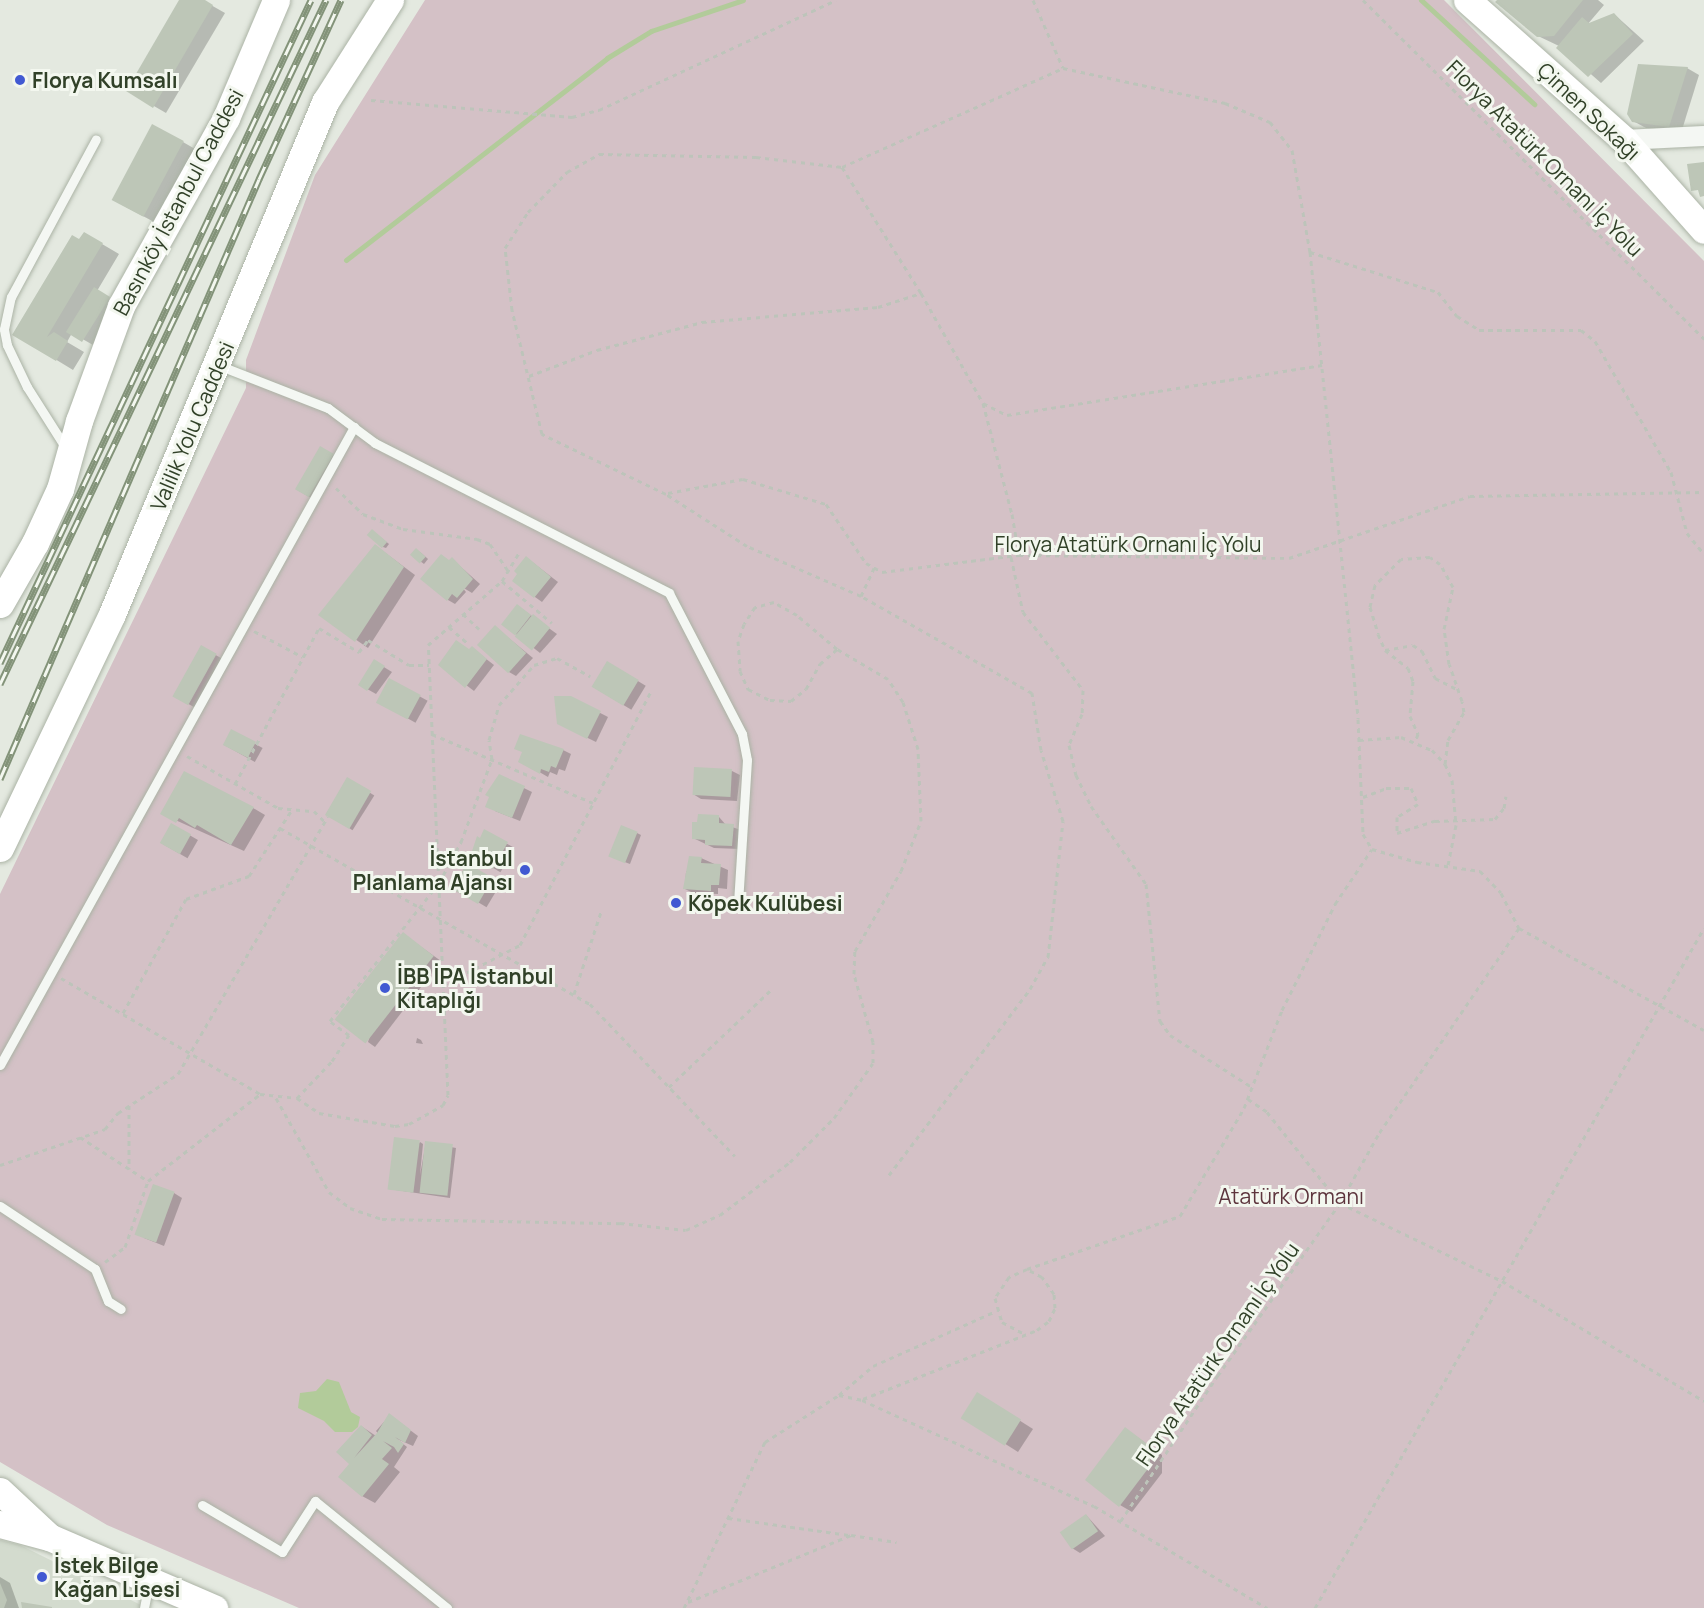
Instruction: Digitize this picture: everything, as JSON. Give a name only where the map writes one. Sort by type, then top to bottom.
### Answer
[{"type":"main road","name":"Basınköy İstanbul Caddesi","points":[[0,604],[35,543],[60,489],[121,306],[226,118],[276,0]]},
{"type":"main road","name":"Çimen Sokağı","points":[[1467,0],[1624,140],[1704,230]]},
{"type":"main road","name":"Valilik Yolu Caddesi","points":[[0,848],[112,614],[218,365],[268,234],[325,102],[390,3]]},
{"type":"main road","points":[[2,1501],[49,1537]]},
{"type":"main road","points":[[0,1524],[49,1537],[214,1608]]},
{"type":"street","points":[[1624,140],[1704,136]]},
{"type":"lane","points":[[70,454],[27,387],[7,345],[4,329],[11,297],[96,139]]},
{"type":"lane","points":[[218,365],[312,400],[375,443],[669,593],[742,734],[747,760],[738,902]]},
{"type":"lane","points":[[0,1065],[354,427]]},
{"type":"lane","points":[[0,1206],[95,1269],[108,1301],[121,1309]]},
{"type":"lane","points":[[202,1505],[282,1552],[315,1501],[447,1608]]},
{"type":"lane","points":[[144,1608],[149,1580]]},
{"type":"path","points":[[371,100],[572,117],[599,110],[836,0]]},
{"type":"path","points":[[1033,0],[1063,68]]},
{"type":"path","name":"Florya Atatürk Ornanı İç Yolu","points":[[1363,0],[1704,339]]},
{"type":"path","points":[[889,1175],[1030,989],[1048,957],[1063,821],[1046,773],[1032,693],[861,596],[747,546],[666,494],[564,448],[542,434],[512,310],[505,248],[528,212],[567,172],[599,154],[756,157],[842,167],[1063,68],[1225,103],[1270,122],[1292,150],[1310,252],[1359,740],[1363,834],[1372,849],[1417,862],[1480,871],[1500,893],[1519,928],[1704,1029]]},
{"type":"path","points":[[842,167],[921,293],[983,403],[1012,514],[1019,555]]},
{"type":"path","points":[[1310,252],[1438,292],[1470,326],[1479,330],[1581,330],[1595,341],[1671,472],[1687,533],[1704,554]]},
{"type":"path","points":[[529,376],[606,347],[702,322],[878,306],[921,293]]},
{"type":"path","points":[[983,403],[1006,415],[1322,365]]},
{"type":"path","points":[[666,494],[743,479],[826,504],[866,563],[874,568],[861,596]]},
{"type":"path","points":[[324,480],[363,514],[378,520],[402,529],[477,538],[490,544],[508,571]]},
{"type":"path","name":"Florya Atatürk Ornanı İç Yolu","points":[[874,568],[892,571],[1019,555],[1289,558],[1340,544],[1470,496],[1704,492]]},
{"type":"path","points":[[52,972],[260,1094],[276,1098],[297,1098],[319,1113],[395,1126],[409,1124],[443,1105],[448,1095],[428,645],[502,581],[519,554]]},
{"type":"path","points":[[1011,556],[1023,612],[1083,690],[1082,714],[1069,745],[1076,775],[1091,806],[1146,884],[1160,1022],[1170,1035],[1252,1087]]},
{"type":"path","points":[[1415,742],[1418,734],[1410,716],[1413,681],[1408,668],[1385,650],[1370,607],[1375,585],[1401,559],[1430,557],[1440,564],[1453,587],[1444,629],[1464,712],[1448,740],[1445,764]]},
{"type":"path","points":[[502,581],[552,622]]},
{"type":"path","points":[[276,1098],[329,1192],[350,1208],[382,1219],[620,1223],[686,1230],[720,1215],[790,1162],[834,1118],[873,1063],[873,1042],[854,974],[855,951],[901,871],[921,821],[918,749],[903,702],[881,674],[837,649],[797,615],[774,602],[766,602],[755,607],[744,624],[738,641],[740,671],[748,689],[770,700],[791,700],[806,689],[820,664],[837,649]]},
{"type":"path","points":[[463,614],[479,629]]},
{"type":"path","points":[[244,626],[303,657]]},
{"type":"path","points":[[449,627],[465,642]]},
{"type":"path","points":[[235,784],[319,628],[359,651],[368,640],[409,665],[429,665]]},
{"type":"path","points":[[1385,650],[1413,645],[1427,657],[1435,678],[1457,689]]},
{"type":"path","points":[[297,1098],[332,1061],[350,1033],[330,1021],[418,906],[439,883],[460,842],[492,759],[489,741],[499,705],[534,665],[557,658],[590,676]]},
{"type":"path","points":[[443,985],[520,945],[651,691]]},
{"type":"path","points":[[432,734],[593,803]]},
{"type":"path","points":[[1359,740],[1388,737],[1415,742],[1432,750],[1445,764],[1452,780],[1456,820],[1448,865]]},
{"type":"path","points":[[175,750],[278,808],[314,812],[325,822]]},
{"type":"path","points":[[1362,798],[1386,788],[1412,788],[1418,804],[1397,817],[1397,833],[1435,820],[1495,819],[1504,808],[1506,796]]},
{"type":"path","points":[[123,1014],[186,899],[249,876],[291,811]]},
{"type":"path","points":[[0,1165],[105,1128],[129,1105],[178,1074],[328,816]]},
{"type":"path","points":[[280,828],[590,1004],[735,1155]]},
{"type":"path","points":[[1023,1333],[1002,1322],[996,1311],[1000,1286],[1009,1277],[1180,1216],[1248,1099],[1282,1010],[1335,904],[1372,849]]},
{"type":"path","points":[[574,994],[601,912]]},
{"type":"path","name":"Florya Atatürk Ornanı İç Yolu","points":[[1120,1522],[1218,1375],[1340,1203],[1378,1135],[1519,928]]},
{"type":"path","points":[[1315,1608],[1662,1006],[1704,928]]},
{"type":"path","points":[[669,1087],[773,988]]},
{"type":"path","points":[[95,1269],[125,1246],[148,1181],[260,1094]]},
{"type":"path","points":[[1248,1099],[1267,1112],[1340,1203],[1503,1281],[1704,1401]]},
{"type":"path","points":[[129,1105],[129,1169]]},
{"type":"path","points":[[80,1137],[148,1181]]},
{"type":"path","points":[[862,1400],[1023,1333],[1037,1330],[1049,1321],[1055,1308],[1050,1285],[1027,1269]]},
{"type":"path","points":[[684,1608],[765,1442],[839,1395],[873,1366],[996,1311]]},
{"type":"path","points":[[839,1395],[862,1400],[1094,1506],[1267,1608]]},
{"type":"path","points":[[727,1518],[896,1542]]},
{"type":"path","points":[[686,1603],[851,1535]]},
{"type":"shaded area","points":[[327,1379],[339,1382],[351,1412],[360,1417],[358,1427],[352,1432],[335,1432],[324,1421],[298,1408],[300,1393],[316,1391]]},
{"type":"shaded area","name":"İstek Bilge Kağan Lisesi","points":[[0,1540],[20,1545],[147,1608],[0,1608]]},
{"type":"green space","name":"Atatürk Ormanı","points":[[425,0],[1444,0],[1704,261],[1704,1608],[299,1608],[107,1525],[0,1462],[0,894],[246,388],[246,360],[315,175]]},
{"type":"building","points":[[179,0],[205,0],[213,5],[153,108],[126,91]]},
{"type":"building","points":[[1497,0],[1583,0],[1554,36],[1537,37],[1495,2]]},
{"type":"building","points":[[1614,13],[1633,34],[1588,77],[1556,48],[1582,17],[1589,23]]},
{"type":"building","points":[[1638,64],[1688,67],[1669,127],[1632,122],[1627,114]]},
{"type":"building","points":[[152,124],[184,141],[143,217],[112,200]]},
{"type":"building","points":[[1704,162],[1704,196],[1700,197],[1698,190],[1691,191],[1687,164]]},
{"type":"building","points":[[84,232],[103,243],[47,337],[54,332],[68,341],[56,361],[12,335],[72,235],[79,239]]},
{"type":"building","points":[[94,287],[110,297],[82,342],[66,332]]},
{"type":"building","points":[[320,446],[334,454],[309,497],[295,489]]},
{"type":"building","points":[[372,529],[387,542],[382,548],[367,535]]},
{"type":"building","points":[[375,544],[404,567],[355,642],[318,615]]},
{"type":"building","points":[[416,548],[426,557],[420,563],[410,555]]},
{"type":"building","points":[[441,554],[449,560],[452,557],[473,579],[457,598],[452,594],[447,601],[420,579]]},
{"type":"building","points":[[526,556],[551,577],[534,598],[512,581],[517,574],[514,571]]},
{"type":"building","points":[[517,604],[531,615],[515,636],[501,624]]},
{"type":"building","points":[[533,614],[550,628],[532,650],[515,637]]},
{"type":"building","points":[[495,625],[526,653],[508,673],[477,645]]},
{"type":"building","points":[[456,640],[469,649],[472,646],[487,659],[465,688],[438,665]]},
{"type":"building","points":[[201,645],[217,654],[188,705],[172,697]]},
{"type":"building","points":[[374,659],[385,666],[367,691],[358,685]]},
{"type":"building","points":[[607,661],[639,680],[623,706],[592,687]]},
{"type":"building","points":[[389,678],[421,695],[408,720],[376,703]]},
{"type":"building","points":[[554,696],[571,696],[601,711],[587,739],[557,724]]},
{"type":"building","points":[[231,729],[256,742],[248,758],[223,745]]},
{"type":"building","points":[[520,734],[564,749],[556,768],[551,766],[549,772],[541,769],[540,774],[518,762],[522,752],[514,749]]},
{"type":"building","points":[[694,767],[732,769],[730,797],[693,795]]},
{"type":"building","points":[[184,771],[254,807],[231,845],[197,825],[195,828],[179,818],[176,823],[160,814]]},
{"type":"building","points":[[499,774],[525,786],[512,818],[485,807],[489,797],[485,795]]},
{"type":"building","points":[[347,777],[371,791],[349,829],[325,815]]},
{"type":"building","points":[[698,814],[719,815],[719,823],[734,824],[732,846],[705,845],[705,840],[692,839],[692,822],[697,822]]},
{"type":"building","points":[[171,823],[191,834],[180,854],[160,843]]},
{"type":"building","points":[[621,825],[638,832],[625,863],[608,857]]},
{"type":"building","points":[[484,829],[508,842],[493,869],[470,857],[477,836],[480,838]]},
{"type":"building","points":[[689,856],[702,857],[701,863],[721,864],[719,885],[711,885],[711,891],[683,889]]},
{"type":"building","points":[[467,863],[493,878],[478,904],[452,889]]},
{"type":"building","name":"Köpek Kulübesi","points":[[673,899],[681,899],[681,906],[673,906]]},
{"type":"building","name":"İBB İPA İstanbul Kitaplığı","points":[[403,932],[434,956],[365,1043],[335,1019]]},
{"type":"building","points":[[394,1137],[420,1140],[413,1193],[388,1190]]},
{"type":"building","points":[[425,1141],[453,1144],[447,1196],[420,1193]]},
{"type":"building","points":[[153,1184],[175,1192],[156,1243],[135,1235]]},
{"type":"building","points":[[977,1392],[1021,1420],[1005,1446],[961,1418]]},
{"type":"building","points":[[389,1413],[411,1430],[405,1443],[395,1437],[404,1444],[398,1453],[394,1447],[383,1441],[392,1448],[382,1459],[389,1464],[362,1497],[338,1477],[349,1464],[336,1452],[361,1425],[372,1435],[354,1458],[377,1433]]},
{"type":"building","points":[[1125,1427],[1150,1446],[1150,1466],[1119,1507],[1085,1480]]},
{"type":"building","points":[[1086,1514],[1098,1531],[1072,1550],[1060,1532]]},
{"type":"building","points":[[0,1583],[7,1600],[4,1608],[0,1608]]},
{"type":"building","points":[[21,1602],[52,1607],[52,1608],[22,1608]]},
{"type":"waterway","points":[[346,260],[607,58],[651,31],[743,0]]},
{"type":"waterway","points":[[1421,0],[1534,104]]},
{"type":"railway","points":[[0,663],[311,0]]},
{"type":"railway","points":[[0,684],[326,0]]},
{"type":"railway","points":[[0,779],[259,179],[341,0]]},
{"type":"place","name":"Florya Kumsalı","points":[[20,80]]},
{"type":"place","name":"İstanbul Planlama Ajansı","points":[[525,870]]},
{"type":"place","name":"Köpek Kulübesi","points":[[676,903]]},
{"type":"place","name":"İBB İPA İstanbul Kitaplığı","points":[[385,988]]},
{"type":"place","name":"İstek Bilge Kağan Lisesi","points":[[42,1577]]}]
